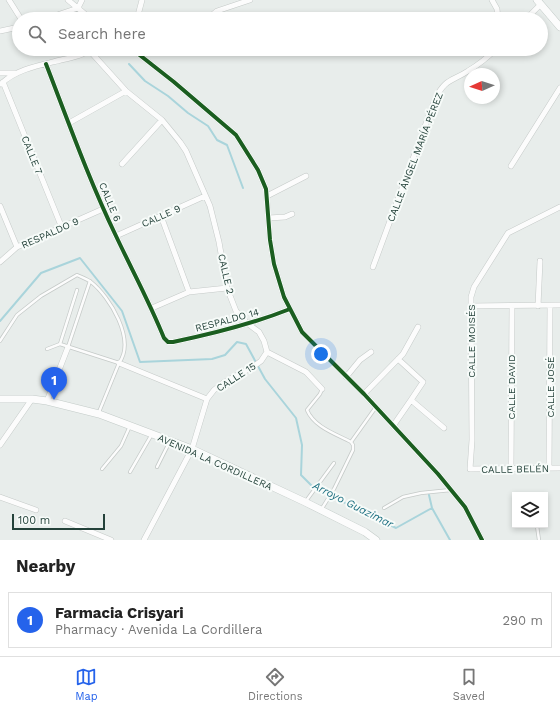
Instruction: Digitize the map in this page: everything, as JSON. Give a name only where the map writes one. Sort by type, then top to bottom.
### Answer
[{"type":"main road","points":[[538,2],[547,12]]},
{"type":"main road","points":[[548,13],[560,27]]},
{"type":"main road","name":"AVENIDA LA CORDILLERA","points":[[0,399],[32,399],[47,401],[99,414],[192,449],[305,502],[365,532],[376,540]]},
{"type":"street","points":[[9,0],[17,12]]},
{"type":"street","points":[[68,0],[83,12]]},
{"type":"street","points":[[66,12],[78,8],[82,0]]},
{"type":"street","points":[[139,12],[142,0]]},
{"type":"street","points":[[216,12],[250,0]]},
{"type":"street","points":[[492,0],[497,12]]},
{"type":"street","points":[[531,12],[538,2]]},
{"type":"street","points":[[0,31],[12,28]]},
{"type":"street","points":[[0,73],[15,73],[78,56]]},
{"type":"street","name":"CALLE 2","points":[[94,56],[126,91],[162,120],[186,151],[210,206],[219,242],[227,288],[236,311],[247,323],[259,332],[262,336],[267,352]]},
{"type":"street","points":[[141,56],[236,135],[262,179],[267,196],[270,240],[274,264],[284,297],[302,332],[364,394],[438,474],[465,507],[482,540]]},
{"type":"street","name":"CALLE ÁNGEL MARÍA PÉREZ","points":[[373,267],[440,89],[449,80],[467,72],[487,56]]},
{"type":"street","name":"CALLE 6","points":[[46,64],[103,209],[152,308],[164,338],[168,342]]},
{"type":"street","points":[[1,84],[15,73]]},
{"type":"street","name":"CALLE 7","points":[[1,84],[62,228]]},
{"type":"street","points":[[511,166],[560,88]]},
{"type":"street","points":[[69,123],[126,91]]},
{"type":"street","points":[[122,164],[162,120]]},
{"type":"street","points":[[267,196],[306,176]]},
{"type":"street","name":"CALLE 9","points":[[116,236],[206,196]]},
{"type":"street","points":[[0,206],[18,247]]},
{"type":"street","name":"CALLE MOISÉS","points":[[470,469],[472,440],[471,297],[474,287],[508,233],[560,207]]},
{"type":"street","name":"RESPALDO 9","points":[[0,262],[18,247],[103,209]]},
{"type":"street","points":[[269,218],[285,217],[292,214]]},
{"type":"street","points":[[161,216],[189,292]]},
{"type":"street","points":[[538,306],[540,262]]},
{"type":"street","points":[[152,308],[189,292],[227,288]]},
{"type":"street","points":[[471,306],[560,306]]},
{"type":"street","name":"CALLE DAVID","points":[[511,468],[512,306]]},
{"type":"street","name":"CALLE JOSÉ","points":[[549,468],[550,306]]},
{"type":"street","name":"RESPALDO 14","points":[[168,342],[213,334],[290,309]]},
{"type":"street","points":[[364,394],[403,354],[418,327]]},
{"type":"street","points":[[47,401],[68,347]]},
{"type":"street","points":[[267,352],[306,372],[322,389]]},
{"type":"street","name":"CALLE 15","points":[[144,540],[192,449],[207,399],[214,390],[223,383],[261,361],[267,352]]},
{"type":"street","points":[[346,377],[360,360],[371,352]]},
{"type":"street","points":[[393,426],[423,382],[398,359]]},
{"type":"street","points":[[119,363],[207,399]]},
{"type":"street","points":[[0,445],[32,399]]},
{"type":"street","points":[[411,400],[444,428]]},
{"type":"street","name":"CALLE BELÉN","points":[[470,469],[560,468]]},
{"type":"street","points":[[0,497],[36,510]]},
{"type":"street","points":[[65,521],[111,540]]},
{"type":"lane","points":[[0,341],[17,315],[41,296],[77,275],[90,281],[107,298],[117,314],[125,348],[124,357],[119,363],[99,414]]},
{"type":"lane","points":[[68,347],[90,281]]},
{"type":"lane","points":[[60,344],[77,290]]},
{"type":"lane","points":[[47,349],[60,344],[119,363]]},
{"type":"lane","points":[[321,510],[334,490],[353,450],[351,442],[324,428],[309,415],[307,410],[320,394],[322,389]]},
{"type":"lane","points":[[351,442],[376,407]]},
{"type":"lane","points":[[102,469],[121,446],[130,426]]},
{"type":"lane","points":[[130,472],[152,434]]},
{"type":"lane","points":[[157,467],[170,441]]},
{"type":"lane","points":[[305,502],[314,492],[334,463]]},
{"type":"lane","points":[[384,508],[403,497],[421,493],[451,490]]},
{"type":"lane","points":[[537,528],[539,540]]},
{"type":"waterway","points":[[129,64],[145,81],[208,126],[217,140],[227,145],[243,188]]},
{"type":"waterway","name":"Arroyo Guazimar","points":[[0,321],[41,273],[80,258],[122,311],[140,362],[212,359],[225,355],[237,342],[246,344],[265,379],[296,418],[302,445],[301,475],[313,487],[396,528],[432,508]]},
{"type":"waterway","points":[[429,495],[432,508],[450,540]]},
{"type":"cycle path","points":[[141,56],[236,135],[258,170],[266,189],[270,240],[274,264],[284,297],[302,332],[364,394],[438,474],[465,507],[482,540]]},
{"type":"cycle path","points":[[46,64],[97,194],[164,338],[168,342],[173,342],[202,336],[247,324],[290,309]]},
{"type":"place","name":"Farmacia Crisyari","points":[[54,400]]}]
